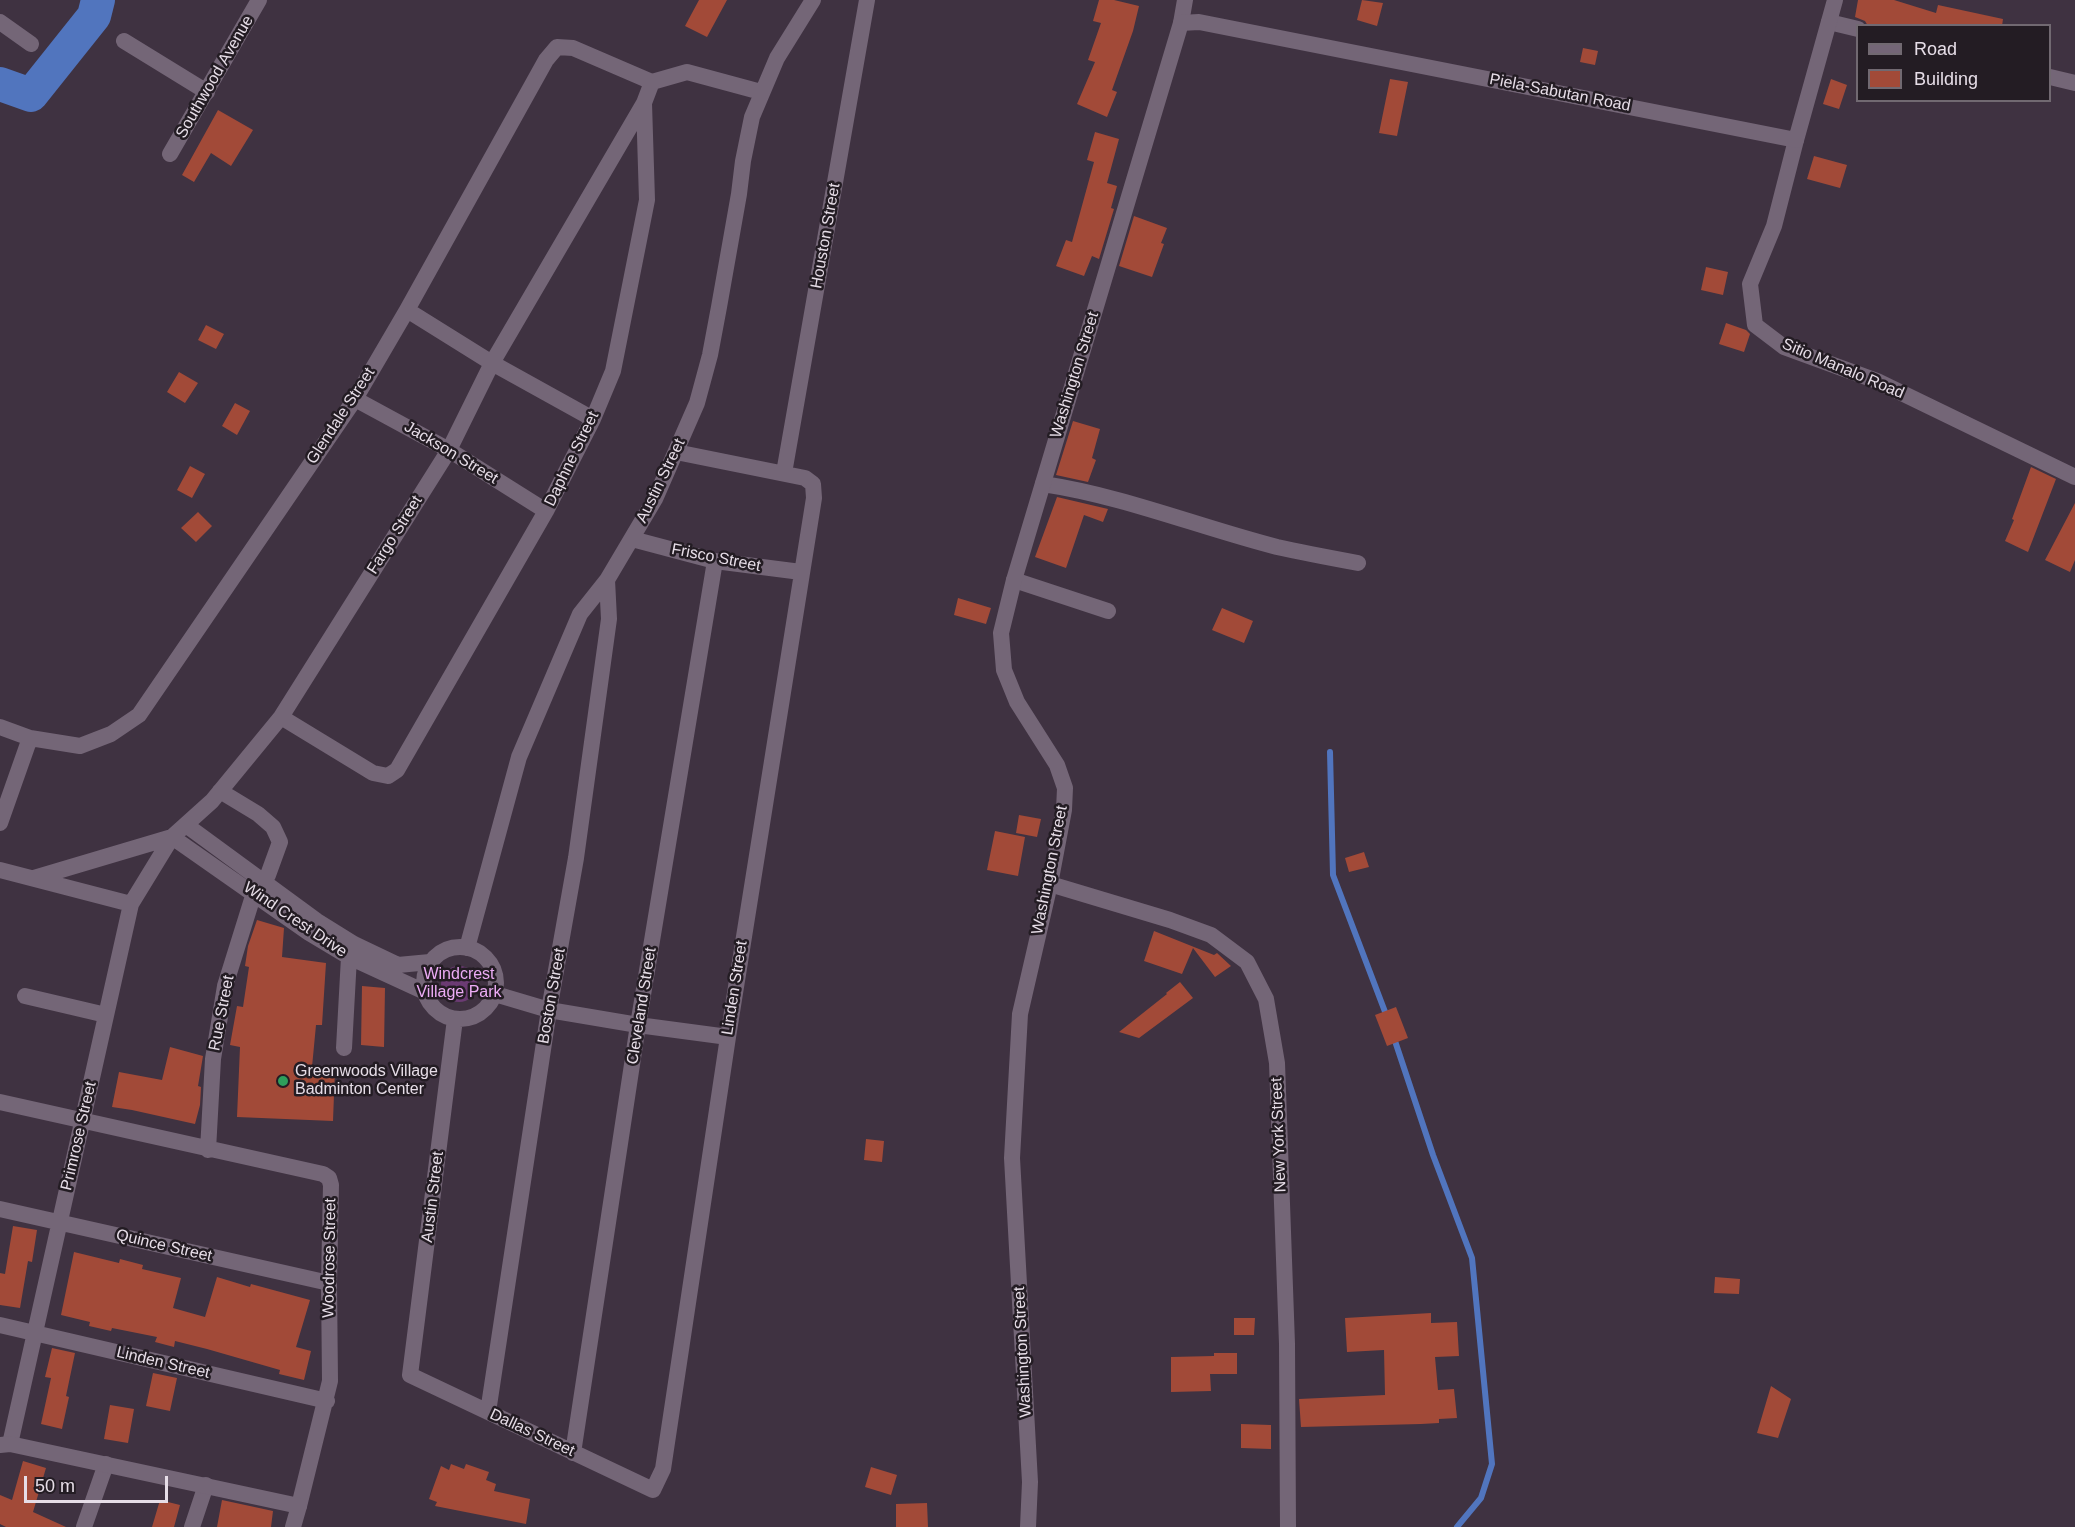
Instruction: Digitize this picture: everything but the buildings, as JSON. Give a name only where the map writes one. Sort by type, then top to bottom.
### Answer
[{"type":"street","name":"Austin Street","points":[[467,948],[519,757],[580,614],[607,580],[655,500],[697,403],[710,355],[752,117],[777,58],[813,0]]},
{"type":"street","name":"Houston Street","points":[[784,473],[867,0]]},
{"type":"street","name":"Washington Street","points":[[1028,1527],[1030,1482],[1012,1158],[1020,1014],[1050,884],[1064,810],[1065,788],[1057,765],[1017,702],[1004,670],[1001,633],[1014,580],[1181,23],[1185,0]]},
{"type":"street","points":[[1796,140],[1835,0]]},
{"type":"street","name":"Southwood Avenue","points":[[171,154],[207,92],[254,2]]},
{"type":"street","points":[[0,22],[31,44]]},
{"type":"street","name":"Piela-Sabutan Road","points":[[1181,23],[1199,22],[1796,140]]},
{"type":"street","points":[[1829,22],[1856,29]]},
{"type":"street","points":[[124,41],[207,92]]},
{"type":"street","name":"Glendale Street","points":[[30,738],[80,746],[111,734],[139,716],[355,399],[546,60],[557,47],[573,48],[652,82]]},
{"type":"street","points":[[652,82],[687,72],[761,92]]},
{"type":"street","points":[[2051,77],[2075,83]]},
{"type":"street","name":"Fargo Street","points":[[34,878],[172,837],[220,791],[281,717],[449,450],[492,363],[644,103],[652,82]]},
{"type":"street","name":"Daphne Street","points":[[281,717],[373,772],[388,776],[398,770],[546,512],[593,419],[613,371],[647,200],[644,103]]},
{"type":"street","name":"Sitio Manalo Road","points":[[1796,140],[1774,226],[1750,284],[1755,325],[1784,347],[1877,381],[2075,477]]},
{"type":"street","points":[[407,310],[492,363],[593,419]]},
{"type":"street","name":"Jackson Street","points":[[355,399],[449,450],[546,512]]},
{"type":"street","points":[[676,452],[784,473]]},
{"type":"street","name":"Linden Street","points":[[653,1490],[663,1469],[728,1037],[814,498],[813,484],[806,478],[784,473]]},
{"type":"street","points":[[1043,484],[1111,498],[1277,547],[1358,563]]},
{"type":"street","name":"Frisco Street","points":[[632,539],[715,561],[801,572]]},
{"type":"street","name":"Cleveland Street","points":[[573,1453],[638,1025],[715,561]]},
{"type":"street","name":"Boston Street","points":[[488,1412],[549,1010],[579,835],[609,619],[607,580]]},
{"type":"street","points":[[1014,580],[1108,611]]},
{"type":"street","points":[[0,727],[30,738],[0,824]]},
{"type":"street","name":"Rue Street","points":[[208,1150],[213,1059],[225,986],[258,887],[268,875],[280,842],[273,827],[258,814],[220,791]]},
{"type":"street","name":"Wind Crest Drive","points":[[186,825],[309,933],[349,957],[425,992]]},
{"type":"street","name":"Wind Crest Drive","points":[[172,837],[371,952],[398,965],[430,962]]},
{"type":"street","name":"Primrose Street","points":[[5,1444],[34,1332],[131,904],[172,837]]},
{"type":"street","points":[[0,870],[131,904]]},
{"type":"street","name":"New York Street","points":[[1050,884],[1170,920],[1211,935],[1247,962],[1266,999],[1277,1063],[1287,1344],[1288,1527]]},
{"type":"street","points":[[457,947],[467,948],[478,952],[488,960],[494,970],[495,994],[484,1011],[465,1019],[455,1019],[436,1010],[425,992],[424,982],[430,962],[447,950],[457,947]]},
{"type":"street","points":[[344,1048],[349,957]]},
{"type":"street","points":[[495,994],[549,1010],[728,1037]]},
{"type":"street","points":[[25,996],[106,1015]]},
{"type":"street","name":"Austin Street","points":[[410,1375],[455,1019]]},
{"type":"street","name":"Woodrose Street","points":[[0,1102],[323,1174],[329,1178],[331,1185],[330,1381],[327,1401],[293,1527]]},
{"type":"street","name":"Quince Street","points":[[0,1209],[329,1283]]},
{"type":"street","name":"Linden Street","points":[[0,1325],[327,1401]]},
{"type":"street","name":"Dallas Street","points":[[410,1375],[653,1490]]},
{"type":"street","points":[[5,1444],[299,1506]]},
{"type":"street","points":[[84,1527],[106,1464]]},
{"type":"street","points":[[192,1527],[206,1485]]},
{"type":"green space","name":"Windcrest Village Park","points":[[459,966],[471,972],[477,984],[471,996],[459,1002],[447,996],[441,984],[447,972]]},
{"type":"waterway","points":[[0,84],[31,95],[94,16],[98,0]]},
{"type":"waterway","points":[[1330,752],[1333,875],[1387,1017]]},
{"type":"waterway","points":[[1393,1035],[1433,1155],[1472,1258],[1492,1464],[1481,1498],[1457,1527]]},
{"type":"place","name":"Greenwoods Village Badminton Center","points":[[283,1081]]}]
